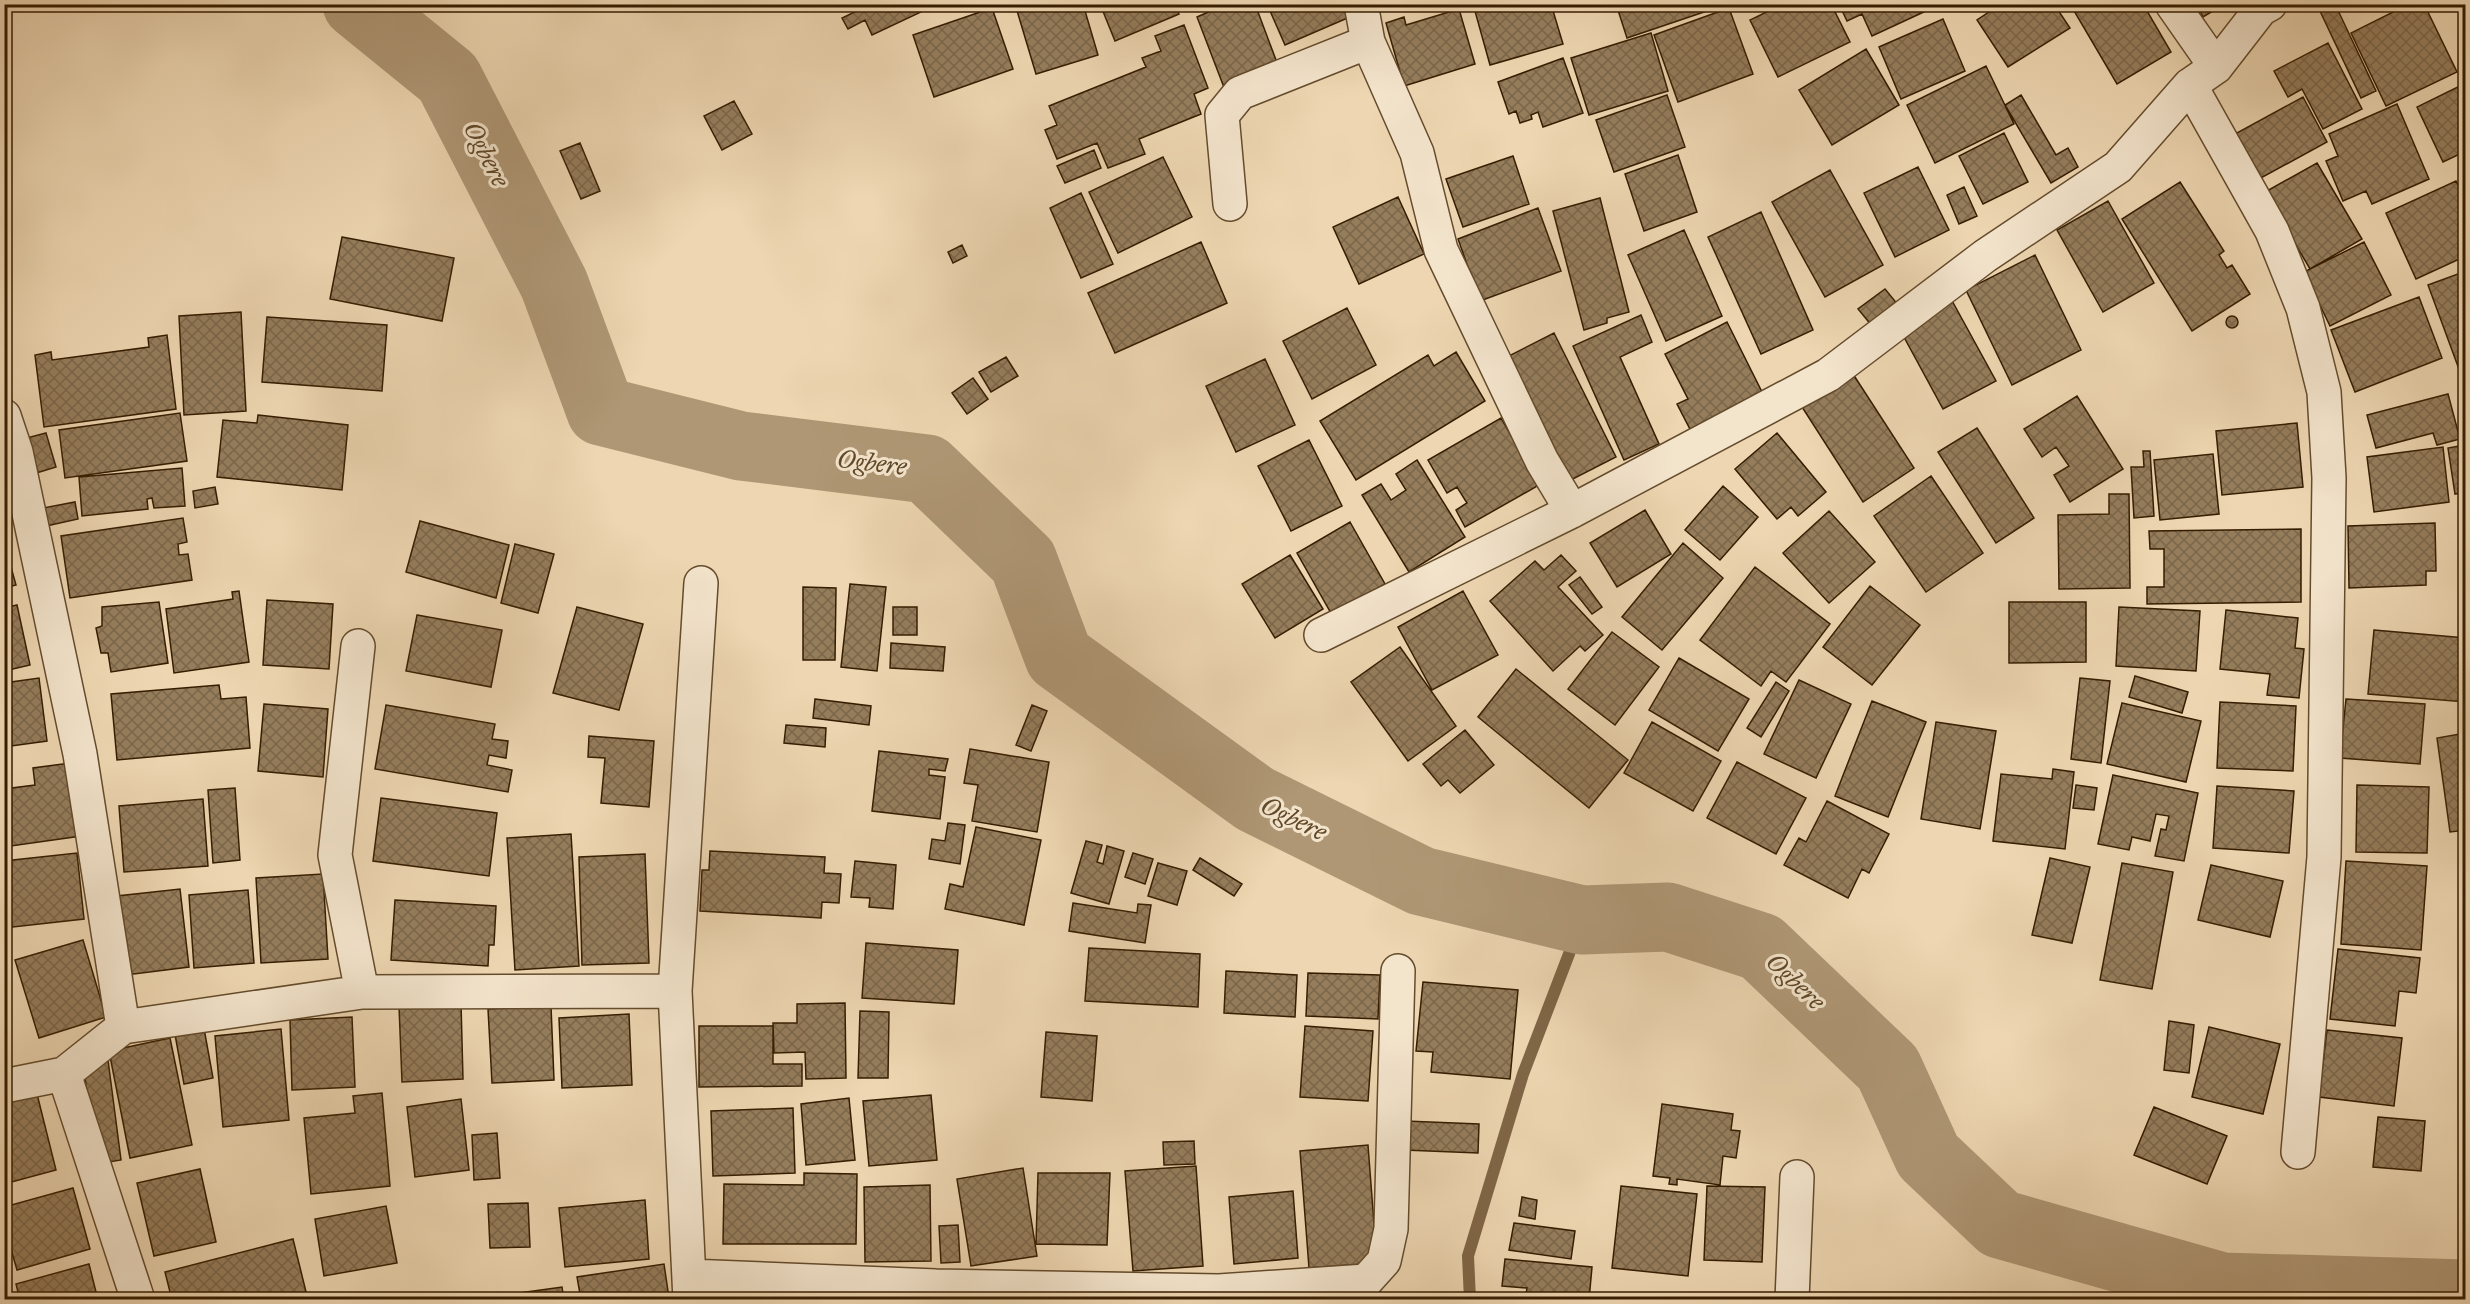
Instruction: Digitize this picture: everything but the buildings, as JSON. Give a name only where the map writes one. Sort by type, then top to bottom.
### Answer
[{"type":"street","points":[[1360,4],[1368,42],[1417,153],[1441,250],[1542,460],[1572,511]]},
{"type":"street","points":[[2172,4],[2272,231],[2303,308],[2324,392],[2329,478],[2324,857],[2298,1152]]},
{"type":"street","points":[[1321,635],[1572,511],[1828,375],[1985,256],[2118,166],[2203,76],[2261,9],[2270,4]]},
{"type":"street","points":[[1230,204],[1222,115],[1240,93],[1368,42]]},
{"type":"street","points":[[4,417],[16,452],[80,754],[123,1027]]},
{"type":"street","points":[[701,583],[675,991],[689,1288],[936,1287],[1218,1292],[1366,1281],[1384,1261],[1391,1229],[1398,971]]},
{"type":"street","points":[[358,646],[335,855],[362,992]]},
{"type":"street","points":[[4,1086],[64,1074],[123,1027],[362,992],[675,991]]},
{"type":"street","points":[[64,1074],[138,1299]]},
{"type":"street","points":[[1792,1299],[1797,1177]]},
{"type":"waterway","name":"Ogbere","points":[[357,4],[448,78],[554,284],[601,411],[741,446],[927,469],[1023,561],[1059,657],[1255,799],[1421,881],[1582,920],[1668,917],[1761,947],[1888,1068],[1928,1156],[2000,1224],[2222,1287],[2466,1294]]},
{"type":"waterway","points":[[1470,1300],[1468,1256],[1523,1074],[1582,920]]}]
